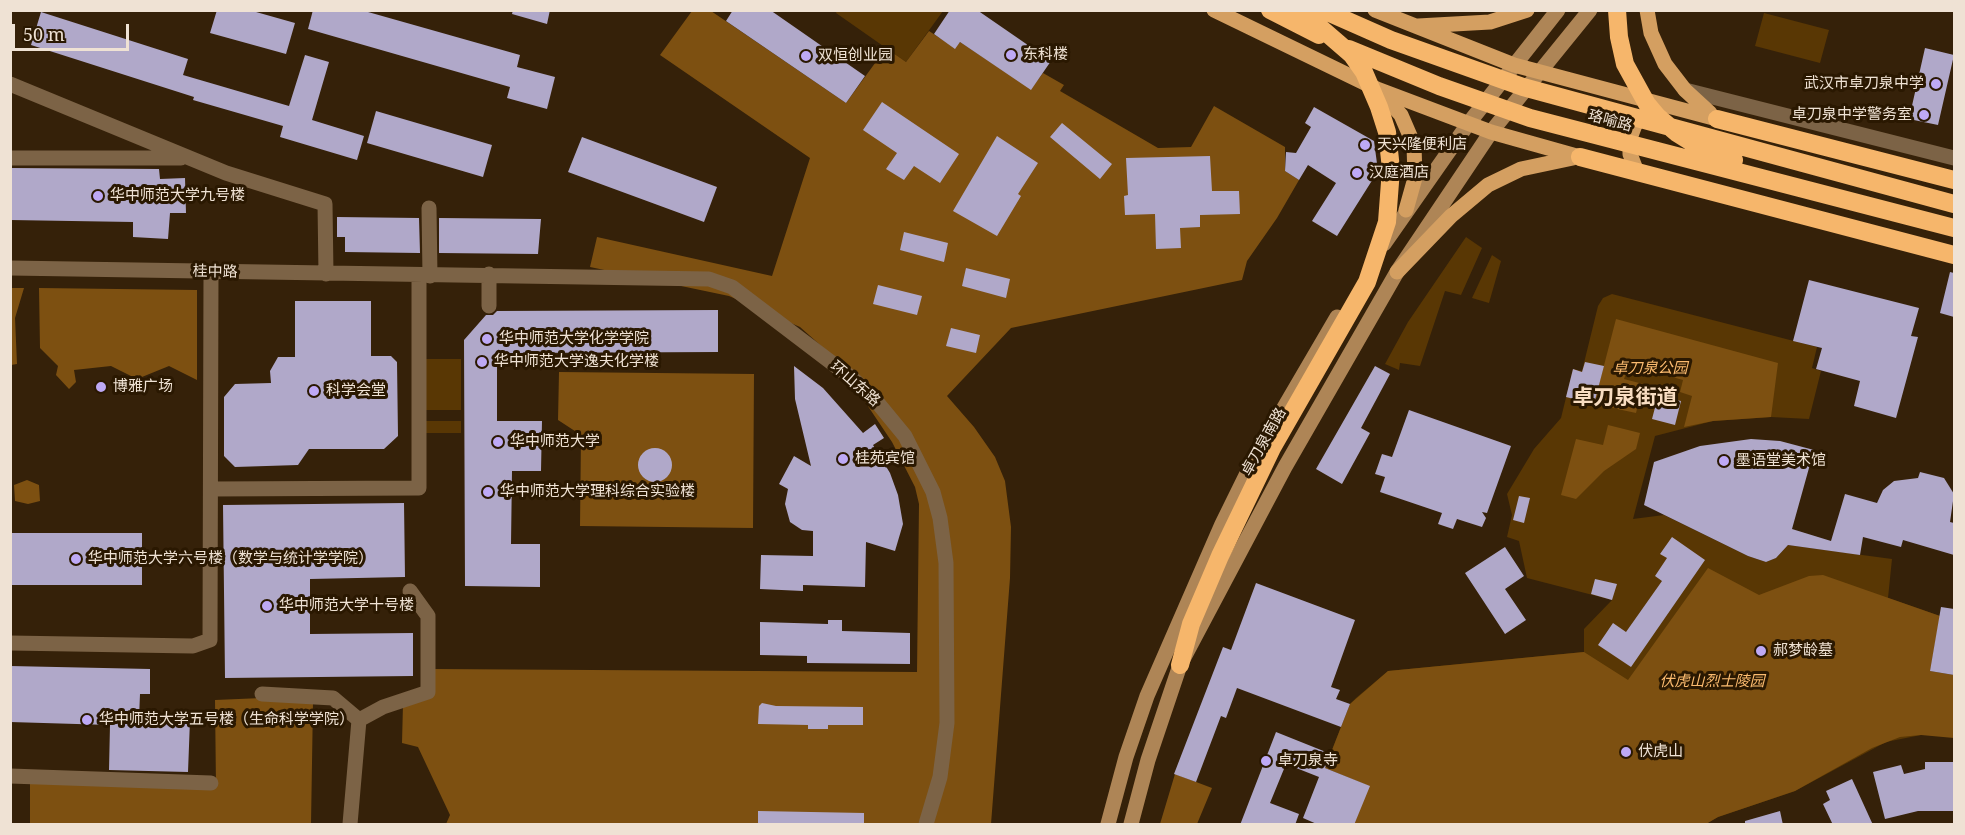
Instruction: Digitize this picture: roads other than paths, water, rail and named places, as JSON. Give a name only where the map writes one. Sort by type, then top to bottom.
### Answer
[{"type":"highway","name":"珞喻路","points":[[1269,10],[1377,62],[1520,114],[1954,228]]},
{"type":"highway","points":[[1180,665],[1191,624],[1220,556],[1298,401],[1367,282],[1387,222],[1391,169],[1383,118],[1364,72],[1338,40],[1301,10]]},
{"type":"highway","name":"珞喻路","points":[[1323,10],[1402,44],[1523,87],[1954,204]]},
{"type":"highway","points":[[1617,10],[1619,37],[1625,63],[1638,89],[1658,117],[1693,143],[1750,166],[1775,182]]},
{"type":"highway","points":[[1717,118],[1954,180]]},
{"type":"highway","points":[[1580,158],[1954,255]]},
{"type":"main road","points":[[1214,10],[1273,41],[1377,89],[1491,132],[1580,158]]},
{"type":"main road","points":[[1273,41],[1293,27],[1301,10]]},
{"type":"main road","points":[[1375,10],[1408,26],[1514,65],[1717,118]]},
{"type":"main road","points":[[1408,26],[1490,22],[1527,10]]},
{"type":"main road","name":"卓刀泉南路","points":[[1108,825],[1126,757],[1147,696],[1238,490],[1296,384],[1406,210],[1468,124],[1558,10]]},
{"type":"main road","name":"卓刀泉南路","points":[[1131,825],[1148,760],[1180,665],[1284,467],[1397,272],[1491,132],[1537,72],[1590,10]]},
{"type":"main road","points":[[1647,10],[1657,48],[1684,90],[1717,118]]},
{"type":"main road","points":[[1377,89],[1396,108],[1411,133],[1416,165],[1406,210]]},
{"type":"main road","points":[[1637,172],[1629,147],[1632,131],[1646,114],[1665,104]]},
{"type":"main road","points":[[1397,272],[1451,216],[1488,185],[1521,169],[1580,158]]},
{"type":"street","points":[[10,84],[226,173],[325,204],[326,274]]},
{"type":"street","points":[[1684,90],[1954,158]]},
{"type":"street","points":[[11,158],[190,158]]},
{"type":"street","points":[[212,489],[419,488],[424,275],[429,208]]},
{"type":"street","name":"桂中路","points":[[10,268],[424,275]]},
{"type":"street","points":[[10,644],[193,646],[210,640],[211,272]]},
{"type":"street","points":[[489,274],[489,306]]},
{"type":"street","name":"环山东路","points":[[424,275],[489,274],[709,279],[722,282],[732,287],[853,379],[892,418],[920,464],[933,492],[944,542],[947,723],[940,777],[926,825]]},
{"type":"street","points":[[359,720],[383,707],[428,692],[428,616],[410,591]]},
{"type":"street","points":[[262,694],[333,698],[359,720]]},
{"type":"street","points":[[350,825],[359,720]]},
{"type":"street","points":[[10,776],[211,783]]},
{"type":"place","name":"东科楼","points":[[1011,55]]},
{"type":"place","name":"双恒创业园","points":[[806,56]]},
{"type":"place","name":"武汉市卓刀泉中学","points":[[1936,84]]},
{"type":"place","name":"卓刀泉中学警务室","points":[[1924,115]]},
{"type":"place","name":"天兴隆便利店","points":[[1365,145]]},
{"type":"place","name":"汉庭酒店","points":[[1357,173]]},
{"type":"place","name":"华中师范大学九号楼","points":[[98,196]]},
{"type":"place","name":"华中师范大学化学学院","points":[[487,339]]},
{"type":"place","name":"华中师范大学逸夫化学楼","points":[[482,362]]},
{"type":"place","name":"博雅广场","points":[[101,387]]},
{"type":"place","name":"科学会堂","points":[[314,391]]},
{"type":"place","name":"华中师范大学","points":[[498,442]]},
{"type":"place","name":"桂苑宾馆","points":[[843,459]]},
{"type":"place","name":"墨语堂美术馆","points":[[1724,461]]},
{"type":"place","name":"华中师范大学理科综合实验楼","points":[[488,492]]},
{"type":"place","name":"华中师范大学六号楼（数学与统计学学院）","points":[[76,559]]},
{"type":"place","name":"华中师范大学十号楼","points":[[267,606]]},
{"type":"place","name":"郝梦龄墓","points":[[1761,651]]},
{"type":"place","name":"华中师范大学五号楼（生命科学学院）","points":[[87,720]]},
{"type":"place","name":"伏虎山","points":[[1626,752]]},
{"type":"place","name":"卓刀泉寺","points":[[1266,761]]},
{"type":"district","name":"卓刀泉街道","points":[[1625,398]]},
{"type":"park label","name":"卓刀泉公园","points":[[1650,369]]},
{"type":"park label","name":"伏虎山烈士陵园","points":[[1712,682]]}]
